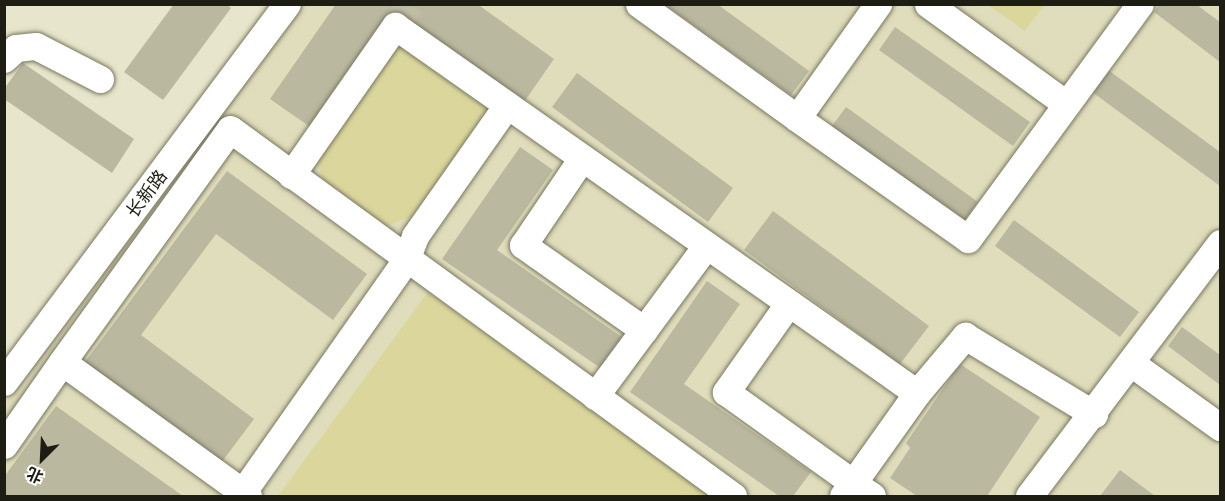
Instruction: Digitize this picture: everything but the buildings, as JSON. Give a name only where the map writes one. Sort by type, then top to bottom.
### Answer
[{"type":"street","name":"长新路","points":[[4,382],[287,4]]},
{"type":"street","points":[[639,4],[968,238],[1140,4]]},
{"type":"street","points":[[797,118],[878,4]]},
{"type":"street","points":[[928,4],[1066,104]]},
{"type":"street","points":[[291,175],[397,24],[507,105],[916,393]]},
{"type":"street","points":[[4,59],[16,48],[36,46],[100,79]]},
{"type":"street","points":[[62,362],[243,495],[406,260],[415,236],[507,105]]},
{"type":"street","points":[[4,445],[230,129],[406,260],[733,496]]},
{"type":"street","points":[[582,158],[522,245],[644,330]]},
{"type":"street","points":[[1029,496],[1094,414],[1221,243]]},
{"type":"street","points":[[595,396],[706,246]]},
{"type":"street","points":[[788,304],[726,392],[856,492],[916,393],[965,336],[1094,414]]},
{"type":"street","points":[[1131,363],[1221,427]]},
{"type":"shaded area","points":[[289,5],[1220,5],[1220,496],[5,496],[5,403]]},
{"type":"shaded area","points":[[988,5],[1044,5],[1025,31]]},
{"type":"shaded area","points":[[402,39],[490,105],[413,216],[387,226],[324,185],[316,158]]},
{"type":"shaded area","points":[[428,292],[709,496],[278,496]]},
{"type":"tunnel","points":[[398,22],[410,4]]}]
